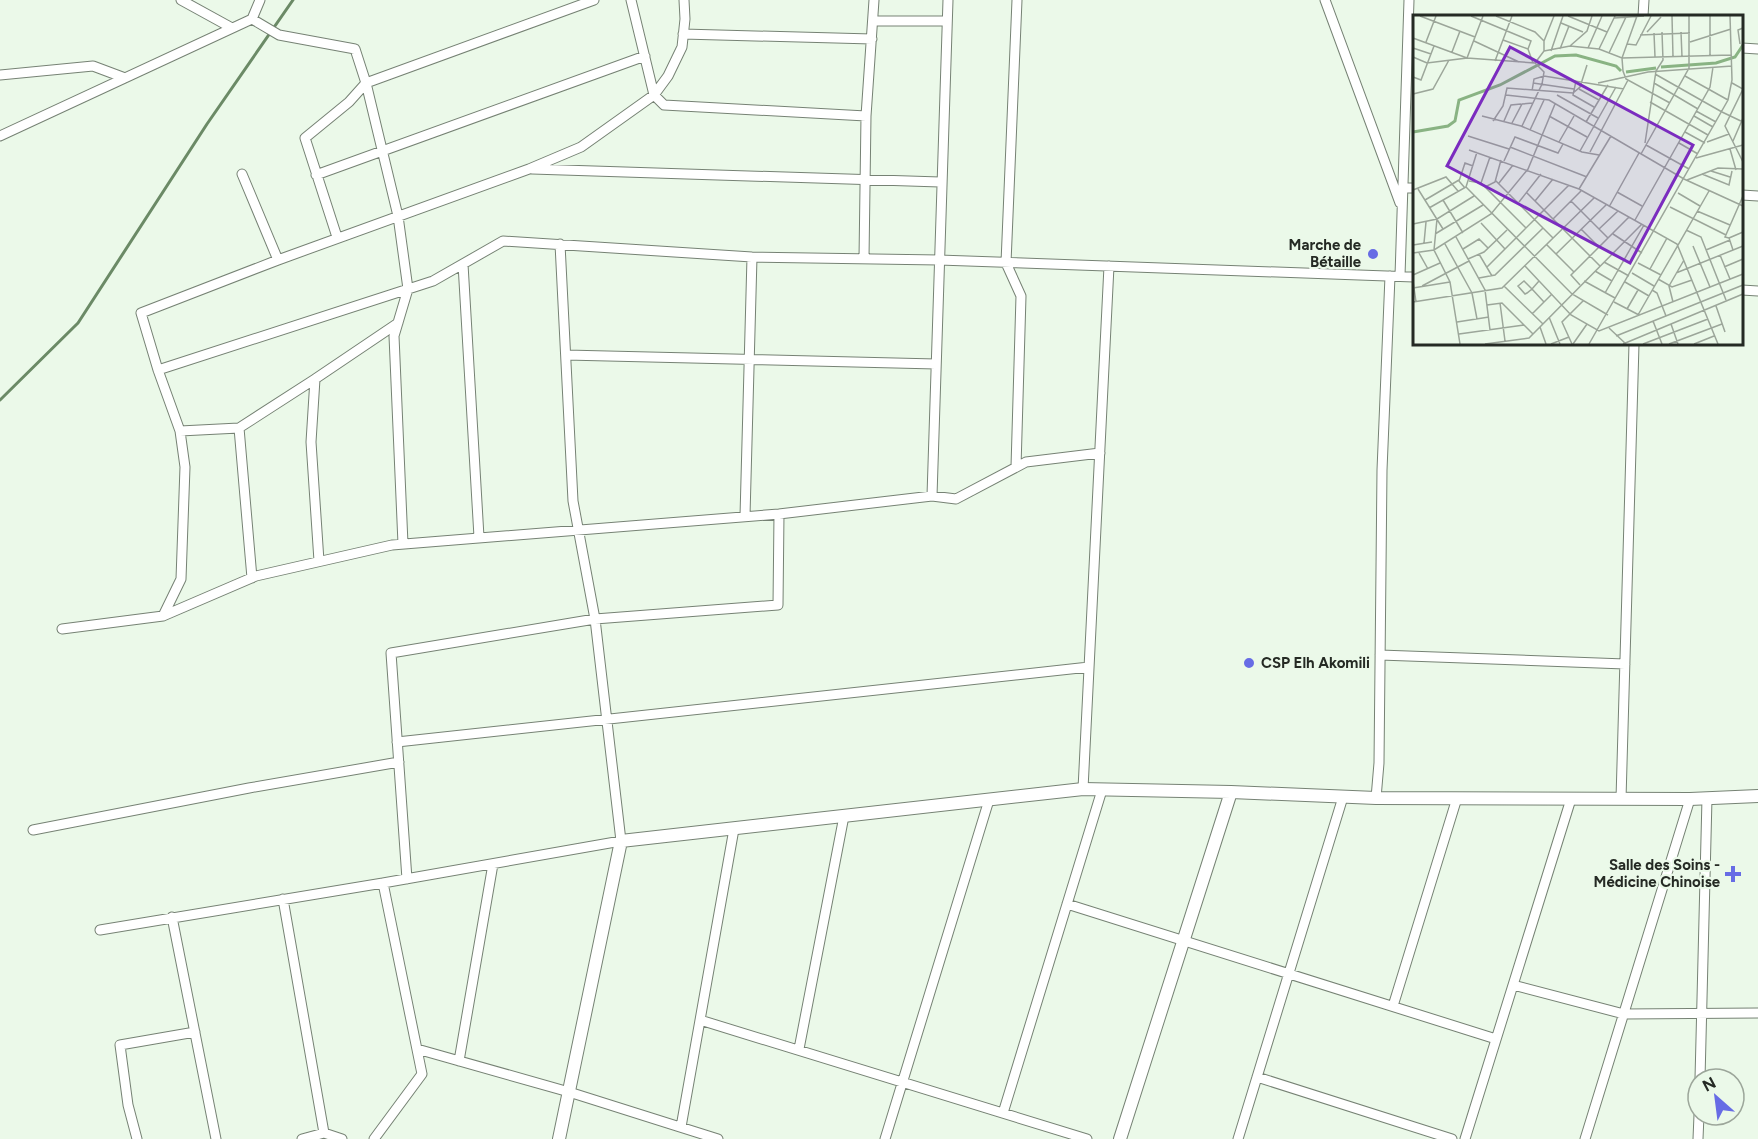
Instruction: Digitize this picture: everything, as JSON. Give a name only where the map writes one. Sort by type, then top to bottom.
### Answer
[{"type":"street","points":[[181,0],[232,28]]},
{"type":"street","points":[[0,136],[252,19],[260,0]]},
{"type":"street","points":[[337,237],[305,138],[349,102],[366,83],[594,0]]},
{"type":"street","points":[[631,0],[654,94],[664,105],[866,116]]},
{"type":"street","points":[[163,616],[181,579],[185,467],[180,431],[141,313],[337,237],[529,169],[582,147],[654,94],[668,76],[682,47],[685,19],[684,0]]},
{"type":"street","points":[[864,259],[866,116],[874,0]]},
{"type":"street","points":[[932,496],[940,182],[948,0]]},
{"type":"street","points":[[1016,467],[1021,296],[1006,263],[1017,0]]},
{"type":"street","points":[[1325,0],[1402,208]]},
{"type":"street","points":[[1400,276],[1409,0]]},
{"type":"street","points":[[1643,15],[1644,0]]},
{"type":"street","points":[[252,19],[279,35],[355,49],[366,83],[398,216],[408,289],[394,336],[403,544]]},
{"type":"street","points":[[874,21],[947,21]]},
{"type":"street","points":[[683,34],[872,39]]},
{"type":"street","points":[[1743,48],[1758,49]]},
{"type":"street","points":[[316,175],[645,56]]},
{"type":"street","points":[[0,75],[93,66],[125,78]]},
{"type":"street","points":[[529,169],[940,182]]},
{"type":"street","points":[[242,174],[278,260]]},
{"type":"street","points":[[1402,188],[1413,188]]},
{"type":"street","points":[[1743,195],[1758,196]]},
{"type":"street","points":[[158,370],[433,281],[503,241],[752,257],[939,260],[1413,277]]},
{"type":"street","points":[[559,1139],[621,841],[595,619],[573,501],[560,244]]},
{"type":"street","points":[[745,516],[752,257]]},
{"type":"street","points":[[463,264],[479,537]]},
{"type":"street","points":[[1083,789],[1109,266]]},
{"type":"street","points":[[1376,798],[1379,764],[1382,470],[1390,276]]},
{"type":"street","points":[[1743,290],[1758,291]]},
{"type":"street","points":[[180,431],[239,428],[315,380],[398,322]]},
{"type":"street","points":[[1621,799],[1634,345]]},
{"type":"street","points":[[566,355],[936,364]]},
{"type":"street","points":[[315,380],[311,442],[319,561]]},
{"type":"street","points":[[239,428],[252,578]]},
{"type":"street","points":[[62,628],[163,616],[252,578],[319,561],[403,544],[779,514],[932,496],[956,499],[1026,462],[1100,453]]},
{"type":"street","points":[[407,879],[391,653],[595,619],[778,605],[779,514]]},
{"type":"street","points":[[1380,655],[1624,664]]},
{"type":"street","points":[[398,742],[1089,668]]},
{"type":"street","points":[[33,830],[237,790],[399,762]]},
{"type":"street","points":[[100,930],[621,841],[1083,789],[1376,798],[1690,799],[1758,796]]},
{"type":"street","points":[[1003,1113],[1102,790]]},
{"type":"street","points":[[1120,1139],[1231,792]]},
{"type":"street","points":[[1238,1139],[1343,797]]},
{"type":"street","points":[[1393,1006],[1457,798]]},
{"type":"street","points":[[1700,1067],[1707,798]]},
{"type":"street","points":[[1465,1139],[1571,799]]},
{"type":"street","points":[[1586,1139],[1690,799]]},
{"type":"street","points":[[885,1139],[989,800]]},
{"type":"street","points":[[799,1049],[844,816]]},
{"type":"street","points":[[681,1127],[734,828]]},
{"type":"street","points":[[459,1061],[494,864]]},
{"type":"street","points":[[374,1139],[422,1074],[383,883]]},
{"type":"street","points":[[284,899],[324,1133]]},
{"type":"street","points":[[1067,904],[1496,1039]]},
{"type":"street","points":[[172,918],[216,1139]]},
{"type":"street","points":[[1513,985],[1624,1014],[1758,1013]]},
{"type":"street","points":[[700,1020],[1087,1139]]},
{"type":"street","points":[[136,1139],[128,1106],[120,1045],[195,1032]]},
{"type":"street","points":[[417,1048],[569,1092],[718,1139]]},
{"type":"street","points":[[1257,1077],[1452,1139]]},
{"type":"street","points":[[302,1139],[324,1133],[342,1139]]},
{"type":"waterway","points":[[0,400],[78,323],[207,124],[293,0]]},
{"type":"place","name":"Marche de Bétaille","points":[[1373,254]]},
{"type":"place","name":"CSP Elh Akomili","points":[[1249,663]]},
{"type":"place","name":"Salle des Soins - Médicine Chinoise","points":[[1733,874]]}]
